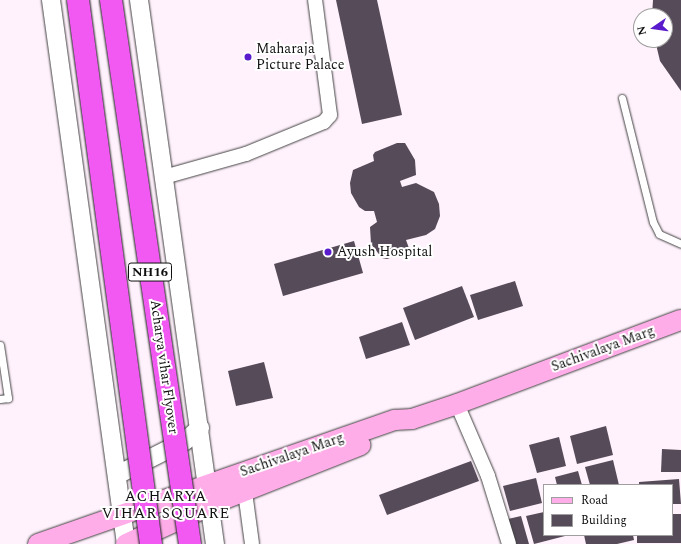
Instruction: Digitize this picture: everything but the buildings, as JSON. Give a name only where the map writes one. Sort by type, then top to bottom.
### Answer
[{"type":"highway","name":"NH16","points":[[78,0],[151,544]]},
{"type":"highway","name":"Acharya vihar Flyover","points":[[111,0],[190,544]]},
{"type":"main road","name":"Sachivalaya Marg","points":[[38,544],[206,484],[395,420],[412,419],[457,404],[681,320]]},
{"type":"main road","name":"Sachivalaya Marg","points":[[126,544],[209,506],[402,429],[412,419]]},
{"type":"street","points":[[51,0],[117,475],[120,514],[126,544]]},
{"type":"street","points":[[139,0],[215,544]]},
{"type":"street","points":[[164,178],[246,154],[324,122],[330,115],[315,0]]},
{"type":"street","points":[[457,404],[488,476],[509,544]]},
{"type":"street","points":[[117,475],[185,441],[200,428]]},
{"type":"street","points":[[245,492],[252,544]]},
{"type":"lane","points":[[622,98],[653,222],[659,234],[681,244]]},
{"type":"lane","points":[[0,345],[8,398],[0,399]]},
{"type":"place","name":"Maharaja Picture Palace","points":[[248,57]]},
{"type":"place","name":"Ayush Hospital","points":[[328,252]]},
{"type":"district","name":"ACHARYA VIHAR SQUARE","points":[[166,504]]}]
